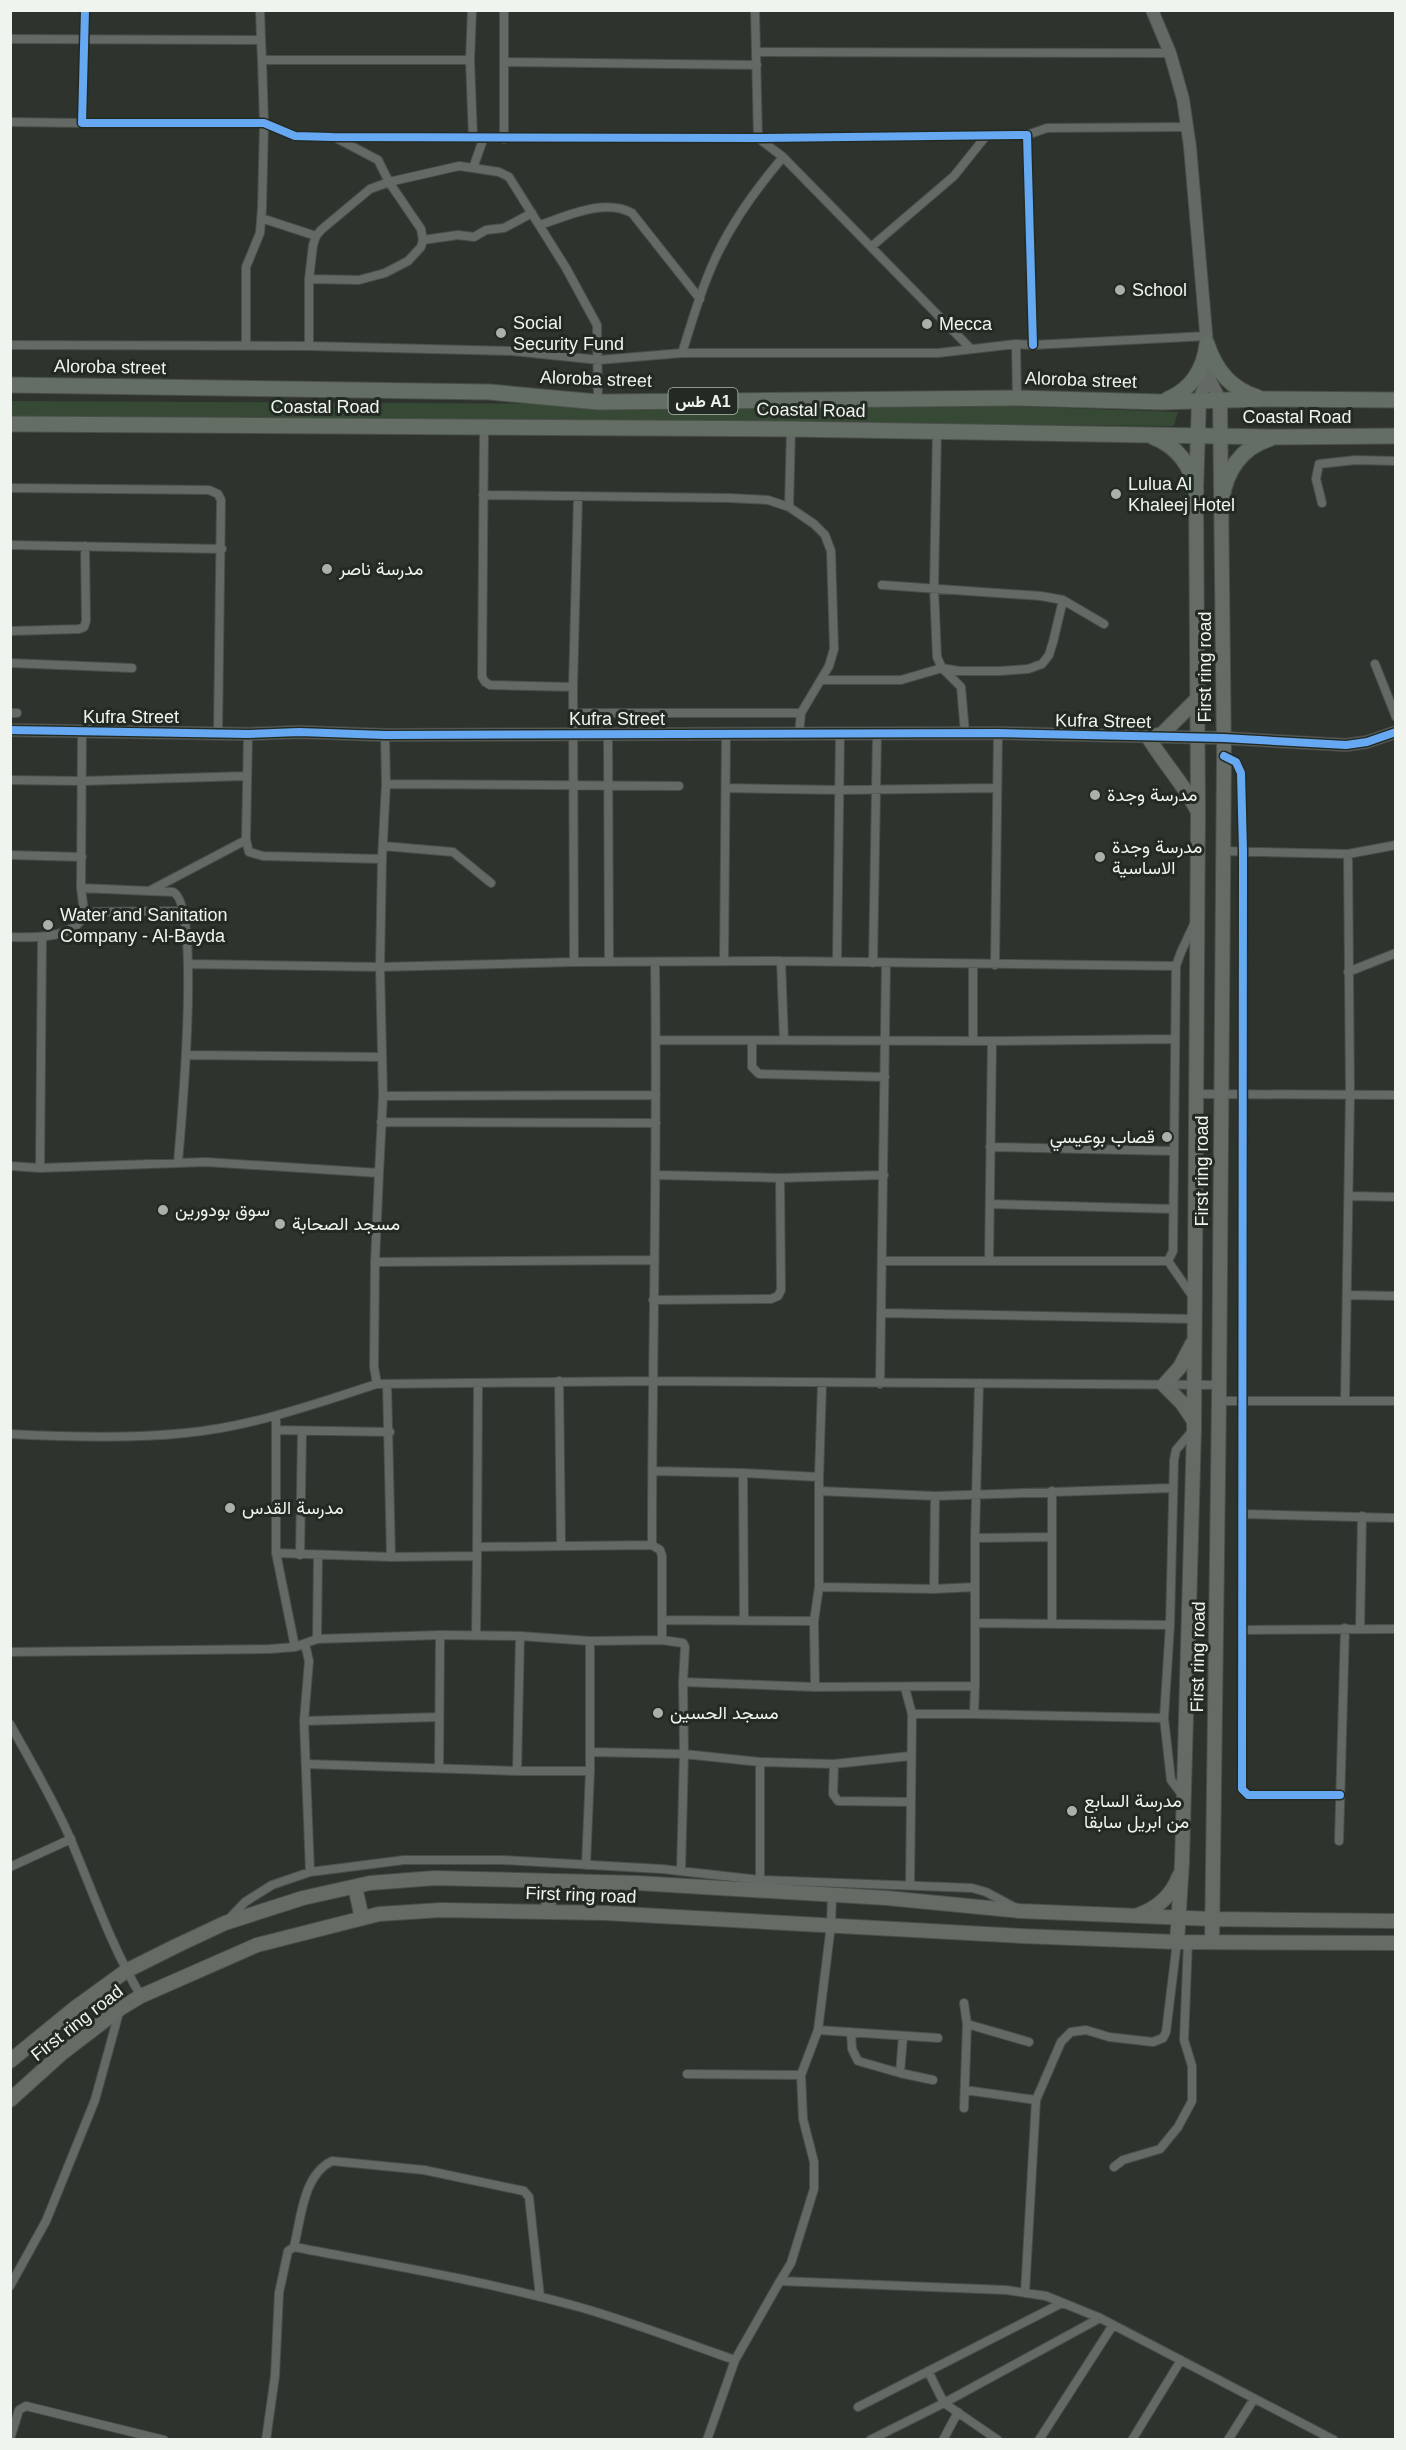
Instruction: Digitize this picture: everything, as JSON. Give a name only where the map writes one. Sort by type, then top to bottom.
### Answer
[{"type":"highway","points":[[1207,340],[1211,355],[1223,375],[1241,390],[1263,399]]},
{"type":"highway","points":[[1162,402],[1179,393],[1194,380],[1201,369],[1207,340]]},
{"type":"highway","name":"Aloroba street","points":[[10,385],[490,392],[598,402],[1017,398],[1162,402],[1263,399],[1395,400]]},
{"type":"highway","name":"Coastal Road","points":[[10,424],[791,429],[1276,437],[1395,436]]},
{"type":"highway","points":[[1148,435],[1166,443],[1181,456],[1191,472],[1196,491]]},
{"type":"highway","points":[[1222,499],[1226,480],[1234,464],[1252,446],[1276,437]]},
{"type":"main road","name":"First ring road","points":[[10,2100],[61,2054],[121,2008],[141,1996],[257,1945],[379,1914],[441,1910],[605,1913],[992,1935],[1183,1942],[1180,1917],[1194,1425],[1198,812],[1196,491],[1199,400]]},
{"type":"main road","name":"First ring road","points":[[1212,1942],[1224,756],[1220,400]]},
{"type":"main road","points":[[1197,699],[1162,734],[1148,736],[1198,812]]},
{"type":"main road","points":[[1194,1340],[1180,1367],[1164,1385],[1182,1403],[1194,1425]]},
{"type":"main road","points":[[1135,1916],[1152,1909],[1166,1897],[1177,1881],[1182,1862]]},
{"type":"main road","name":"First ring road","points":[[10,2061],[83,2002],[126,1971],[225,1923],[303,1898],[355,1887],[435,1878],[637,1884],[832,1895],[1020,1911],[1180,1917]]},
{"type":"main road","points":[[548,1912],[550,1881]]},
{"type":"main road","points":[[355,1887],[362,1918]]},
{"type":"main road","points":[[992,1935],[993,1908]]},
{"type":"main road","points":[[1180,1917],[1395,1921]]},
{"type":"main road","points":[[1183,1942],[1395,1943]]},
{"type":"street","points":[[82,123],[85,10]]},
{"type":"street","points":[[246,346],[246,267],[260,233],[261,218],[264,123],[260,10]]},
{"type":"street","points":[[472,10],[470,60],[473,138]]},
{"type":"street","points":[[504,10],[504,139]]},
{"type":"street","points":[[756,10],[758,138]]},
{"type":"street","points":[[1152,10],[1170,53],[1183,99],[1207,340],[1208,376],[1199,400]]},
{"type":"street","points":[[10,39],[261,40]]},
{"type":"street","points":[[756,52],[1170,53]]},
{"type":"street","points":[[262,60],[470,60]]},
{"type":"street","points":[[504,62],[757,65]]},
{"type":"street","points":[[10,122],[264,123],[295,136],[504,139],[986,136],[1027,135],[1047,128],[1186,127]]},
{"type":"street","points":[[1027,135],[1033,345]]},
{"type":"street","points":[[871,247],[954,176],[986,136]]},
{"type":"street","points":[[309,279],[359,280],[385,273],[408,261],[421,247],[423,240],[421,229],[389,182],[378,160],[332,137]]},
{"type":"street","points":[[473,168],[484,138]]},
{"type":"street","points":[[758,138],[783,157],[971,349]]},
{"type":"street","points":[[682,353],[707,277],[725,239],[752,194],[783,157]]},
{"type":"street","points":[[309,346],[309,279],[316,236],[370,189],[389,182],[459,166],[499,172],[509,177],[593,315],[598,335],[598,402]]},
{"type":"street","points":[[540,225],[586,209],[625,209],[632,213],[700,299]]},
{"type":"street","points":[[423,240],[458,236],[474,237],[486,230],[504,228],[532,213]]},
{"type":"street","points":[[261,218],[316,236]]},
{"type":"street","points":[[10,345],[309,346],[512,351],[599,360],[682,353],[938,353],[1016,344],[1207,340]]},
{"type":"street","points":[[1016,344],[1017,398]]},
{"type":"street","points":[[1208,376],[1220,400]]},
{"type":"street","points":[[484,428],[482,677],[490,686],[573,687]]},
{"type":"street","points":[[789,507],[791,429]]},
{"type":"street","points":[[937,431],[934,588],[937,657],[942,668],[961,687],[965,734]]},
{"type":"street","points":[[1322,503],[1316,479],[1319,464],[1356,460],[1395,461]]},
{"type":"street","points":[[10,488],[209,490],[218,494],[221,500],[222,549],[218,732]]},
{"type":"street","points":[[483,495],[768,500],[789,507],[814,524],[825,535],[831,551],[834,649],[829,666],[801,713],[799,734]]},
{"type":"street","points":[[574,962],[573,687],[578,496]]},
{"type":"street","points":[[10,545],[222,549]]},
{"type":"street","points":[[12,631],[84,627],[86,621],[85,546]]},
{"type":"street","points":[[882,585],[1041,596],[1063,600],[1104,624]]},
{"type":"street","points":[[821,680],[901,680],[942,668],[959,671],[1028,669],[1042,664],[1049,655],[1063,600]]},
{"type":"street","points":[[10,663],[132,668]]},
{"type":"street","points":[[1375,664],[1395,714]]},
{"type":"street","points":[[574,713],[801,713]]},
{"type":"street","name":"Kufra Street","points":[[10,730],[385,735],[998,733],[1224,738],[1347,745],[1395,732]]},
{"type":"street","points":[[10,937],[42,939],[75,927],[82,920],[84,912],[81,888],[82,731]]},
{"type":"street","points":[[994,965],[998,733]]},
{"type":"street","points":[[248,734],[246,840],[249,852],[255,855],[382,859]]},
{"type":"street","points":[[724,961],[726,734]]},
{"type":"street","points":[[837,962],[840,734]]},
{"type":"street","points":[[873,963],[878,734]]},
{"type":"street","points":[[377,1384],[374,1367],[375,1262],[383,1096],[380,967],[386,784],[385,735]]},
{"type":"street","points":[[608,735],[609,961]]},
{"type":"street","points":[[1224,756],[1236,762],[1240,773],[1243,851],[1243,1792],[1248,1795],[1340,1795]]},
{"type":"street","points":[[10,780],[82,781],[246,776]]},
{"type":"street","points":[[386,784],[679,786]]},
{"type":"street","points":[[726,788],[876,790],[997,788]]},
{"type":"street","points":[[151,890],[246,840]]},
{"type":"street","points":[[1222,851],[1348,854],[1395,845]]},
{"type":"street","points":[[383,846],[453,852],[491,883]]},
{"type":"street","points":[[1346,1401],[1350,1095],[1348,854]]},
{"type":"street","points":[[10,855],[82,857]]},
{"type":"street","points":[[81,888],[151,890],[178,894],[184,911],[188,964],[188,1054],[178,1162]]},
{"type":"street","points":[[84,912],[184,911]]},
{"type":"street","points":[[1168,1261],[1173,1251],[1176,966],[1180,952],[1197,919]]},
{"type":"street","points":[[40,1168],[42,939]]},
{"type":"street","points":[[1348,972],[1395,953]]},
{"type":"street","points":[[188,964],[380,967],[609,961],[781,961],[1176,966]]},
{"type":"street","points":[[781,961],[784,1040]]},
{"type":"street","points":[[652,1545],[651,1381],[656,1174],[655,962]]},
{"type":"street","points":[[880,1384],[884,1261],[886,963]]},
{"type":"street","points":[[973,965],[973,1041]]},
{"type":"street","points":[[656,1040],[1174,1039]]},
{"type":"street","points":[[752,1040],[752,1067],[759,1074],[885,1077]]},
{"type":"street","points":[[989,1261],[992,1041]]},
{"type":"street","points":[[188,1054],[381,1057]]},
{"type":"street","points":[[383,1096],[656,1095]]},
{"type":"street","points":[[1196,1095],[1395,1095]]},
{"type":"street","points":[[381,1122],[656,1124]]},
{"type":"street","points":[[990,1147],[1173,1151]]},
{"type":"street","points":[[10,1166],[40,1168],[178,1162],[379,1173]]},
{"type":"street","points":[[656,1174],[780,1178],[884,1175]]},
{"type":"street","points":[[653,1299],[771,1299],[778,1296],[781,1290],[780,1178]]},
{"type":"street","points":[[1349,1196],[1395,1197]]},
{"type":"street","points":[[990,1204],[1173,1209]]},
{"type":"street","points":[[375,1262],[653,1260]]},
{"type":"street","points":[[884,1261],[1168,1261]]},
{"type":"street","points":[[1168,1261],[1194,1298]]},
{"type":"street","points":[[1347,1295],[1395,1296]]},
{"type":"street","points":[[883,1313],[1194,1318]]},
{"type":"street","points":[[559,1381],[561,1544]]},
{"type":"street","points":[[10,1434],[153,1435],[187,1433],[276,1416],[377,1384],[387,1383],[651,1381],[1219,1385]]},
{"type":"street","points":[[387,1383],[390,1431],[391,1557]]},
{"type":"street","points":[[476,1635],[478,1383]]},
{"type":"street","points":[[815,1687],[814,1621],[819,1587],[822,1383]]},
{"type":"street","points":[[974,1714],[979,1383]]},
{"type":"street","points":[[1219,1401],[1395,1401]]},
{"type":"street","points":[[276,1416],[276,1553],[295,1647]]},
{"type":"street","points":[[1184,1796],[1171,1780],[1164,1718],[1170,1625],[1172,1488],[1176,1450],[1194,1425]]},
{"type":"street","points":[[276,1430],[390,1431]]},
{"type":"street","points":[[300,1555],[302,1431]]},
{"type":"street","points":[[652,1471],[819,1477]]},
{"type":"street","points":[[743,1473],[744,1621]]},
{"type":"street","points":[[819,1491],[935,1496],[1172,1488]]},
{"type":"street","points":[[1052,1491],[1052,1624]]},
{"type":"street","points":[[934,1588],[935,1496]]},
{"type":"street","points":[[1242,1514],[1395,1518]]},
{"type":"street","points":[[1360,1629],[1362,1516]]},
{"type":"street","points":[[975,1538],[1052,1537]]},
{"type":"street","points":[[276,1553],[391,1557],[561,1544],[652,1545],[660,1550],[662,1556],[662,1641]]},
{"type":"street","points":[[317,1639],[318,1555]]},
{"type":"street","points":[[819,1587],[975,1587]]},
{"type":"street","points":[[662,1620],[814,1621]]},
{"type":"street","points":[[976,1623],[1170,1625]]},
{"type":"street","points":[[1339,1841],[1345,1628]]},
{"type":"street","points":[[1242,1630],[1395,1629]]},
{"type":"street","points":[[439,1767],[440,1635]]},
{"type":"street","points":[[10,1652],[295,1647],[317,1639],[440,1635],[683,1643],[685,1647],[681,1871]]},
{"type":"street","points":[[517,1771],[520,1636]]},
{"type":"street","points":[[586,1865],[590,1771],[590,1641]]},
{"type":"street","points":[[304,1644],[309,1661],[304,1721],[310,1872]]},
{"type":"street","points":[[683,1682],[815,1687],[975,1686]]},
{"type":"street","points":[[905,1688],[912,1714],[910,1885]]},
{"type":"street","points":[[912,1714],[1164,1718]]},
{"type":"street","points":[[304,1721],[439,1717]]},
{"type":"street","points":[[10,1724],[71,1839],[98,1912],[126,1971],[141,1996]]},
{"type":"street","points":[[590,1752],[684,1754],[760,1762],[834,1764],[910,1756]]},
{"type":"street","points":[[760,1762],[760,1880]]},
{"type":"street","points":[[306,1764],[590,1771]]},
{"type":"street","points":[[834,1764],[833,1794],[838,1801],[911,1802]]},
{"type":"street","points":[[10,1867],[71,1839]]},
{"type":"street","points":[[225,1923],[245,1902],[272,1885],[310,1872],[404,1860],[503,1860],[681,1871],[760,1880],[972,1888],[986,1892],[1020,1911]]},
{"type":"street","points":[[707,2439],[735,2360],[791,2263],[814,2189],[814,2162],[803,2119],[801,2074],[818,2030],[831,1925],[832,1895]]},
{"type":"street","points":[[1024,2293],[1036,2100],[1061,2042],[1071,2032],[1086,2030],[1109,2037],[1153,2042],[1163,2038],[1183,1942]]},
{"type":"street","points":[[1114,2167],[1123,2160],[1160,2149],[1178,2127],[1192,2101],[1192,2066],[1184,2040],[1183,1942]]},
{"type":"street","points":[[963,2003],[967,2024],[964,2108]]},
{"type":"street","points":[[10,2286],[46,2221],[91,2111],[121,2008]]},
{"type":"street","points":[[967,2024],[1029,2042]]},
{"type":"street","points":[[818,2030],[938,2038]]},
{"type":"street","points":[[851,2032],[852,2049],[858,2061],[933,2080]]},
{"type":"street","points":[[900,2073],[903,2036]]},
{"type":"street","points":[[687,2074],[801,2074]]},
{"type":"street","points":[[965,2090],[1036,2100]]},
{"type":"street","points":[[266,2439],[275,2376],[279,2293],[288,2251],[294,2247],[304,2202],[314,2175],[332,2161],[424,2170],[524,2191],[529,2197],[540,2297]]},
{"type":"street","points":[[294,2247],[412,2269],[540,2297],[582,2308],[735,2360]]},
{"type":"street","points":[[780,2281],[1006,2290],[1046,2296],[1100,2318],[1254,2398],[1323,2437],[1334,2439]]},
{"type":"street","points":[[858,2407],[1062,2303]]},
{"type":"street","points":[[870,2439],[944,2403],[1100,2318]]},
{"type":"street","points":[[1039,2439],[1113,2325]]},
{"type":"street","points":[[1132,2439],[1181,2360]]},
{"type":"street","points":[[928,2372],[944,2403],[998,2439]]},
{"type":"street","points":[[1228,2439],[1254,2398]]},
{"type":"street","points":[[10,2439],[19,2410],[26,2406],[164,2439]]},
{"type":"street","points":[[943,2439],[958,2412]]},
{"type":"green space","points":[[11,401],[1007,406],[1178,412],[1174,426],[11,417]]},
{"type":"cycle path","points":[[85,10],[82,123],[264,123],[295,136],[332,137],[758,138],[1027,135],[1033,345]]},
{"type":"cycle path","points":[[10,730],[248,734],[299,732],[385,735],[998,733],[1224,738],[1346,745],[1367,742],[1396,732]]},
{"type":"cycle path","points":[[1224,756],[1236,762],[1241,773],[1243,851],[1242,1789],[1248,1795],[1340,1795]]},
{"type":"place","name":"School","points":[[1120,290]]},
{"type":"place","name":"Mecca","points":[[927,324]]},
{"type":"place","name":"Social Security Fund","points":[[501,333]]},
{"type":"place","name":"Lulua Al Khaleej Hotel","points":[[1116,494]]},
{"type":"place","name":"مدرسة ناصر","points":[[327,569]]},
{"type":"place","name":"مدرسة وجدة","points":[[1095,795]]},
{"type":"place","name":"مدرسة وجدة الاساسية","points":[[1100,857]]},
{"type":"place","name":"Water and Sanitation Company - Al-Bayda","points":[[48,925]]},
{"type":"place","name":"قصاب بوعيسي","points":[[1167,1137]]},
{"type":"place","name":"سوق بودورين","points":[[163,1210]]},
{"type":"place","name":"مسجد الصحابة","points":[[280,1224]]},
{"type":"place","name":"مدرسة القدس","points":[[230,1508]]},
{"type":"place","name":"مسجد الحسين","points":[[658,1713]]},
{"type":"place","name":"مدرسة السابع من ابريل سابقا","points":[[1072,1811]]}]
